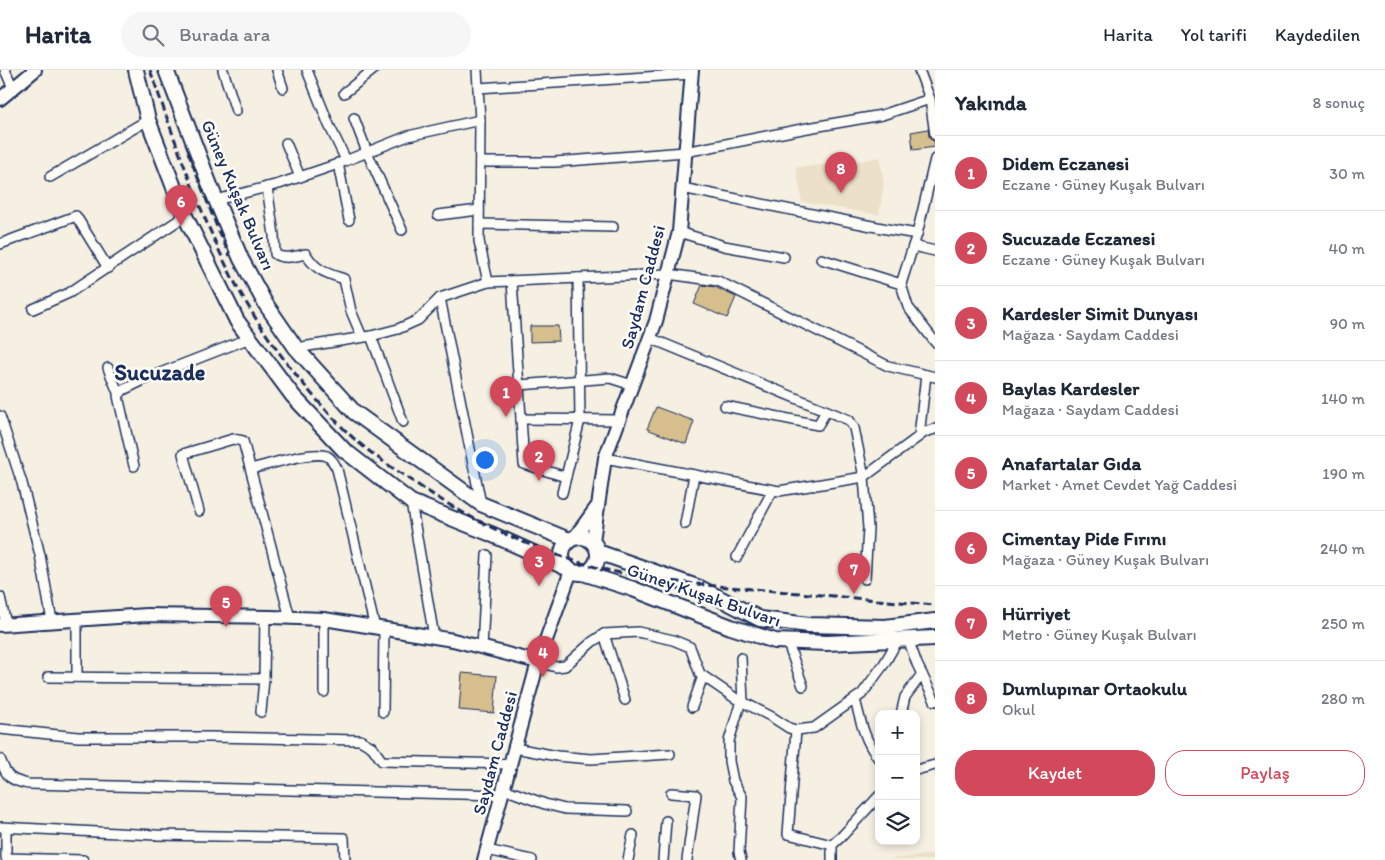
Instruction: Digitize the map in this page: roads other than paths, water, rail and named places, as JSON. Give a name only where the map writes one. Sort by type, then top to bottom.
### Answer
[{"type":"main road","points":[[0,99],[35,70]]},
{"type":"main road","name":"Güney Kuşak Bulvarı","points":[[136,70],[148,120],[185,216],[237,321],[292,396],[344,450],[411,502],[491,534],[574,571],[633,589],[731,627],[775,641],[827,643],[935,638]]},
{"type":"main road","name":"Güney Kuşak Bulvarı","points":[[166,70],[241,260],[265,303],[296,348],[354,412],[481,504],[572,539]]},
{"type":"main road","name":"Saydam Caddesi","points":[[596,547],[598,506],[605,458],[656,321],[679,232],[691,72]]},
{"type":"main road","points":[[572,539],[588,538],[596,547],[599,558],[594,568],[574,571],[563,562],[562,550],[598,506]]},
{"type":"main road","name":"Güney Kuşak Bulvarı","points":[[596,547],[700,588],[760,619],[809,625],[884,627],[935,621]]},
{"type":"main road","name":"Saydam Caddesi","points":[[486,855],[538,662],[574,571]]},
{"type":"main road","points":[[3,625],[147,615],[324,619],[453,640],[538,662]]},
{"type":"street","points":[[5,70],[13,88]]},
{"type":"street","points":[[223,70],[236,111]]},
{"type":"street","points":[[277,70],[283,88]]},
{"type":"street","points":[[308,70],[342,162],[349,220]]},
{"type":"street","points":[[344,93],[374,70]]},
{"type":"street","points":[[477,70],[480,120],[479,241],[488,282]]},
{"type":"street","points":[[919,70],[930,99],[935,135]]},
{"type":"street","points":[[478,88],[691,72]]},
{"type":"street","points":[[480,162],[555,162],[685,152],[882,115],[930,99]]},
{"type":"street","points":[[354,118],[402,230]]},
{"type":"street","points":[[50,177],[148,120]]},
{"type":"street","points":[[216,200],[300,177],[408,136],[480,120]]},
{"type":"street","points":[[286,143],[300,177]]},
{"type":"street","points":[[935,159],[917,234],[901,284],[908,307],[935,342]]},
{"type":"street","points":[[267,187],[274,235],[274,254],[280,257],[306,254],[312,264],[321,272],[344,279],[351,312],[366,336],[403,422]]},
{"type":"street","points":[[682,188],[917,234]]},
{"type":"street","points":[[438,215],[479,210]]},
{"type":"street","points":[[0,244],[76,216],[108,268]]},
{"type":"street","points":[[33,309],[69,293],[185,216]]},
{"type":"street","points":[[479,224],[612,227]]},
{"type":"street","points":[[679,232],[724,246],[784,257]]},
{"type":"street","points":[[913,246],[935,251]]},
{"type":"street","points":[[821,258],[901,284]]},
{"type":"street","points":[[296,348],[398,329],[418,320],[440,298],[488,282],[668,274],[718,281],[888,366],[930,376],[919,436]]},
{"type":"street","points":[[562,494],[580,420],[578,278]]},
{"type":"street","points":[[512,281],[524,464],[566,477]]},
{"type":"street","points":[[440,298],[481,504]]},
{"type":"street","points":[[119,394],[123,390],[150,377],[250,338]]},
{"type":"street","points":[[650,338],[849,420],[854,428],[864,477],[868,528],[865,579]]},
{"type":"street","points":[[108,368],[119,394],[134,466]]},
{"type":"street","points":[[519,385],[610,378],[632,385]]},
{"type":"street","points":[[725,406],[818,425],[826,411]]},
{"type":"street","points":[[0,416],[22,483],[40,554],[52,621]]},
{"type":"street","points":[[522,419],[619,420]]},
{"type":"street","points":[[605,458],[779,491],[864,477],[919,436],[935,429]]},
{"type":"street","points":[[199,511],[183,454],[233,439],[243,441],[290,618]]},
{"type":"street","points":[[251,468],[306,455],[325,455],[332,460],[337,468],[380,628],[384,712]]},
{"type":"street","points":[[684,524],[694,475]]},
{"type":"street","points":[[737,557],[773,490]]},
{"type":"street","points":[[411,502],[434,637]]},
{"type":"street","points":[[482,648],[487,554]]},
{"type":"street","points":[[0,597],[3,625]]},
{"type":"street","points":[[261,712],[264,679],[265,617]]},
{"type":"street","points":[[324,619],[324,692]]},
{"type":"street","points":[[77,620],[77,677]]},
{"type":"street","points":[[538,662],[556,667],[565,666],[604,634],[638,632],[674,640],[690,647],[700,674],[742,702],[796,730],[814,728],[862,694],[903,640],[935,701]]},
{"type":"street","points":[[604,634],[625,700]]},
{"type":"street","points":[[787,642],[803,686]]},
{"type":"street","points":[[741,658],[742,702],[729,741],[729,761],[733,781],[742,797],[739,852],[741,860]]},
{"type":"street","points":[[902,710],[905,697],[922,674]]},
{"type":"street","points":[[692,707],[704,676]]},
{"type":"street","points":[[48,677],[264,679]]},
{"type":"street","points":[[855,699],[864,732],[876,755]]},
{"type":"street","points":[[0,729],[78,737],[360,740],[372,747],[382,761],[511,764]]},
{"type":"street","points":[[796,730],[788,834],[832,845]]},
{"type":"street","points":[[515,748],[557,756],[590,759],[670,754]]},
{"type":"street","points":[[0,759],[3,772],[15,781],[28,784],[503,792],[565,809],[627,810]]},
{"type":"street","points":[[920,769],[935,765]]},
{"type":"street","points":[[671,793],[696,795],[687,860]]},
{"type":"street","points":[[832,845],[844,835],[875,800]]},
{"type":"street","points":[[663,860],[666,821]]},
{"type":"street","points":[[83,860],[6,858],[3,827],[156,835],[344,838],[345,860]]},
{"type":"street","points":[[628,860],[633,835]]},
{"type":"street","points":[[832,845],[832,860]]},
{"type":"street","points":[[486,855],[532,860]]},
{"type":"railway","points":[[150,70],[198,202],[244,299],[285,361],[317,400],[349,434],[393,468],[454,508],[503,533],[554,554],[607,570],[661,580],[697,584],[935,605]]},
{"type":"railway","points":[[188,152],[230,256]]},
{"type":"place","name":"Dumlupınar Ortaokulu","points":[[841,193]]},
{"type":"place","name":"Cimentay Pide Fırını","points":[[181,226]]},
{"type":"place","name":"Didem Eczanesi","points":[[506,417]]},
{"type":"place","name":"Sucuzade Eczanesi","points":[[539,481]]},
{"type":"place","name":"Kardesler Simit Dunyası","points":[[539,586]]},
{"type":"place","name":"Hürriyet","points":[[854,594]]},
{"type":"place","name":"Anafartalar Gıda","points":[[226,627]]},
{"type":"place","name":"Baylas Kardesler","points":[[543,677]]},
{"type":"district","name":"Sucuzade","points":[[160,372]]}]
